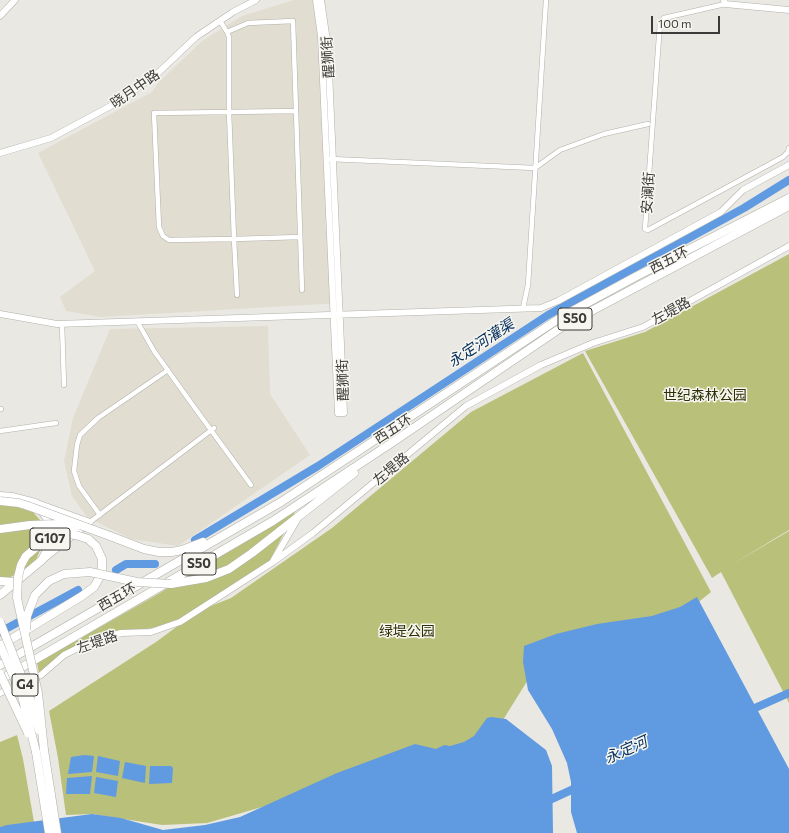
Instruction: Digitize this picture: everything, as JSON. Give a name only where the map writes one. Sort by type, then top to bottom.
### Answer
[{"type":"highway","name":"西五环","points":[[0,665],[293,494],[563,316],[634,277],[789,198]]},
{"type":"highway","name":"西五环","points":[[0,680],[273,521],[393,442],[565,325],[789,207]]},
{"type":"highway","points":[[27,644],[27,616],[30,604],[43,586],[56,577],[72,573],[90,572],[137,582],[171,584],[200,580],[229,569],[302,514],[393,442]]},
{"type":"highway","points":[[0,496],[13,497],[36,503]]},
{"type":"highway","points":[[0,502],[25,505],[90,526],[110,536],[144,549],[172,552],[182,550],[228,532]]},
{"type":"highway","name":"G107","points":[[0,595],[42,560],[48,548],[50,529],[47,518],[36,503]]},
{"type":"highway","points":[[1,529],[30,525],[55,524],[90,526]]},
{"type":"highway","points":[[0,645],[82,596],[94,587],[102,573],[102,559],[96,546],[88,539],[76,535],[66,534],[44,540],[32,550],[21,565],[18,577],[17,598],[27,644],[38,693],[40,751]]},
{"type":"highway","points":[[0,581],[14,582]]},
{"type":"highway","name":"G4","points":[[0,622],[29,696],[56,833]]},
{"type":"highway","name":"G4","points":[[0,645],[22,696],[40,751],[49,833]]},
{"type":"highway","points":[[0,674],[40,751]]},
{"type":"street","points":[[0,16],[15,0]]},
{"type":"street","name":"晓月中路","points":[[0,154],[51,138],[118,102],[159,72],[196,38],[220,21],[256,0]]},
{"type":"street","name":"醒狮街","points":[[316,0],[320,36],[327,158],[338,413],[344,413],[341,314],[328,48],[321,0]]},
{"type":"street","points":[[523,308],[528,285],[546,0]]},
{"type":"street","points":[[724,2],[789,10]]},
{"type":"street","name":"安澜街","points":[[724,2],[664,18],[659,29],[645,229],[648,230],[655,227],[783,157],[788,152]]},
{"type":"street","points":[[220,21],[229,37],[229,112],[237,295]]},
{"type":"street","points":[[227,32],[248,23],[293,22],[302,290]]},
{"type":"street","points":[[296,111],[154,113],[159,227],[163,236],[169,240],[300,237]]},
{"type":"street","points":[[327,158],[535,168],[560,150],[604,134],[648,124]]},
{"type":"street","points":[[788,152],[789,148]]},
{"type":"street","points":[[0,314],[62,324],[540,308],[558,301],[721,212],[743,190],[789,165]]},
{"type":"street","name":"左堤路","points":[[0,693],[41,674],[64,655],[92,641],[121,633],[151,632],[180,622],[273,562],[313,533],[466,406],[541,365],[593,343],[643,326],[789,246]]},
{"type":"street","points":[[137,321],[168,370],[251,484]]},
{"type":"street","points":[[62,324],[64,385]]},
{"type":"street","points":[[100,515],[79,486],[74,471],[77,445],[80,435],[98,418],[168,370]]},
{"type":"street","points":[[0,431],[56,423]]},
{"type":"street","points":[[42,560],[90,526],[100,515],[212,430]]},
{"type":"street","points":[[36,503],[90,526]]},
{"type":"street","points":[[273,562],[290,530],[302,514]]},
{"type":"shaded area","points":[[294,0],[325,0],[340,303],[100,317],[66,311],[60,297],[95,271],[38,153],[152,92],[157,84],[202,41],[242,16]]},
{"type":"shaded area","points":[[268,326],[270,394],[310,455],[178,546],[131,539],[87,517],[72,496],[64,461],[73,418],[110,329]]},
{"type":"green space","name":"世纪森林公园","points":[[789,254],[789,530],[731,565],[789,531],[789,703],[721,572],[712,578],[585,351],[645,332]]},
{"type":"green space","name":"绿堤公园","points":[[583,353],[711,592],[664,630],[544,654],[498,728],[433,761],[355,780],[207,823],[162,825],[92,814],[66,815],[58,758],[49,711],[156,642],[198,611],[231,598],[332,528],[471,412]]},
{"type":"green space","points":[[0,505],[17,507],[33,512],[40,520],[44,532],[41,548],[36,560],[25,569],[9,578],[0,579]]},
{"type":"green space","points":[[296,510],[269,562],[177,621],[163,626],[95,638],[39,673],[37,663],[158,594]]},
{"type":"green space","points":[[17,735],[23,759],[34,822],[0,827],[0,742]]},
{"type":"water","points":[[697,597],[789,769],[789,833],[577,833],[571,812],[571,782],[567,763],[552,729],[528,690],[523,662],[524,646],[556,634],[597,624],[652,616],[680,607]]},
{"type":"water","points":[[491,717],[506,719],[546,750],[552,766],[553,833],[0,833],[0,827],[7,825],[92,814],[121,818],[163,830],[205,825],[240,817],[337,773],[415,744],[436,749],[444,745],[450,746],[464,742],[474,736],[487,718]]},
{"type":"water","points":[[84,755],[94,756],[92,772],[68,774],[71,757]]},
{"type":"water","points":[[98,756],[120,761],[118,776],[96,772]]},
{"type":"water","points":[[125,762],[146,766],[145,783],[122,778]]},
{"type":"water","points":[[150,766],[171,766],[173,768],[172,783],[149,784]]},
{"type":"water","points":[[92,776],[90,794],[66,794],[67,778]]},
{"type":"water","points":[[96,777],[118,781],[116,797],[94,793]]},
{"type":"waterway","name":"永定河灌渠","points":[[195,540],[318,466],[548,315],[744,208],[789,180]]},
{"type":"waterway","name":"永定河灌渠","points":[[116,570],[126,564],[155,564]]},
{"type":"waterway","name":"永定河灌渠","points":[[0,632],[78,590]]},
{"type":"waterway","name":"永定河","points":[[746,712],[789,693]]},
{"type":"waterway","name":"永定河","points":[[543,803],[580,786]]}]
